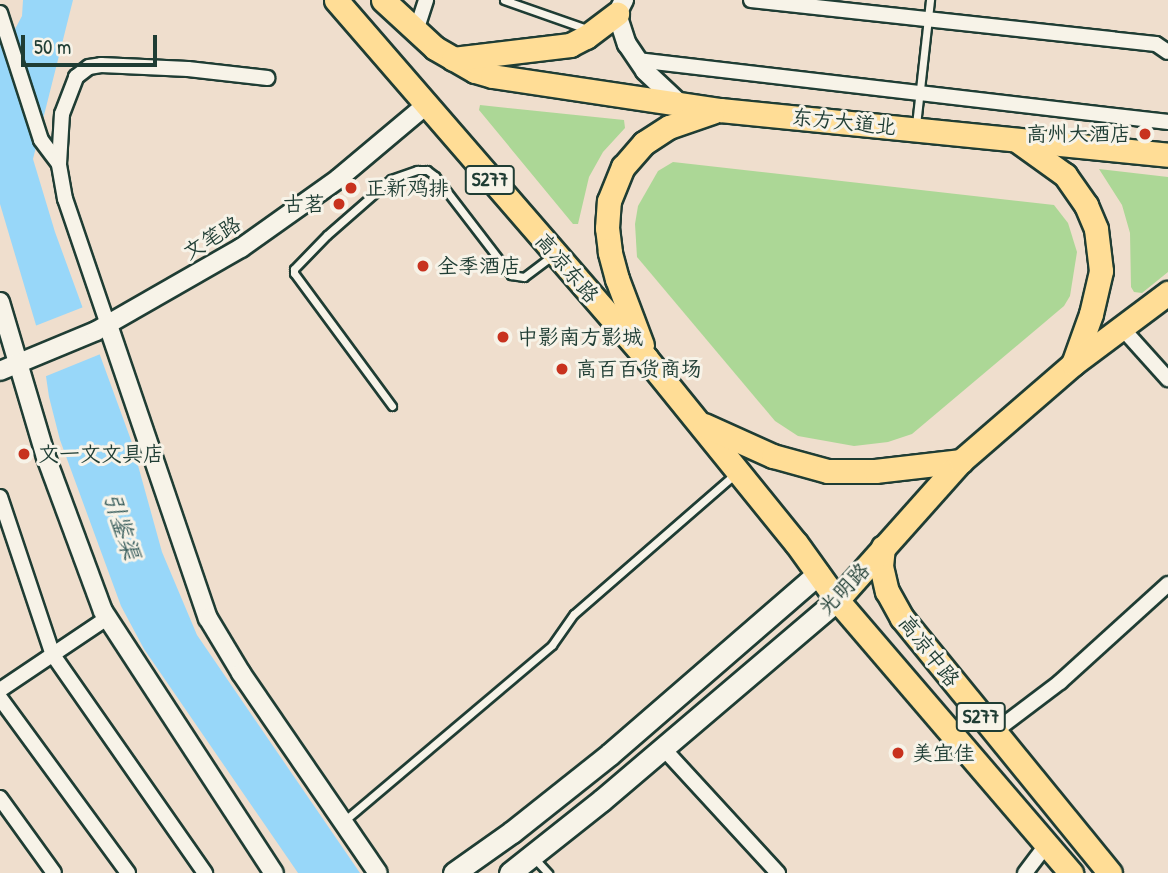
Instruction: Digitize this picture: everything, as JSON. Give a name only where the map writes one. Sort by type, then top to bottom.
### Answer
[{"type":"main road","name":"高凉东路","points":[[335,0],[646,358],[819,573]]},
{"type":"main road","name":"S277","points":[[383,0],[416,32],[453,60]]},
{"type":"main road","points":[[453,60],[495,52],[562,47],[594,32],[620,7]]},
{"type":"main road","name":"东方大道北","points":[[453,60],[492,76],[720,110],[1168,155]]},
{"type":"main road","name":"S277","points":[[646,358],[617,279],[607,228],[608,201],[622,167],[644,143],[669,127],[720,110]]},
{"type":"main road","name":"S277","points":[[1016,140],[1065,175],[1086,205],[1096,229],[1101,271],[1091,314],[1073,364]]},
{"type":"main road","name":"光明路","points":[[510,873],[533,857],[837,600],[961,461],[1073,364],[1168,293]]},
{"type":"main road","name":"S277","points":[[701,424],[773,456],[828,471],[875,471],[961,461]]},
{"type":"main road","name":"高凉中路","points":[[883,547],[883,574],[894,606],[1110,873]]},
{"type":"main road","name":"光明路","points":[[454,873],[512,832],[610,754],[819,573]]},
{"type":"main road","name":"高凉中路","points":[[819,573],[837,600],[1071,873]]},
{"type":"main road","points":[[710,667],[730,692]]},
{"type":"main road","points":[[1000,791],[1024,770]]},
{"type":"street","points":[[416,32],[426,0]]},
{"type":"street","points":[[751,0],[1157,44],[1168,52]]},
{"type":"street","points":[[620,7],[637,60],[680,104]]},
{"type":"street","points":[[2,17],[41,140],[59,164]]},
{"type":"street","points":[[637,60],[1168,122]]},
{"type":"street","points":[[267,78],[188,69],[89,67],[76,77],[67,97],[60,130],[59,164],[65,200],[102,328],[208,618],[241,673],[378,873]]},
{"type":"street","name":"文笔路","points":[[0,371],[102,328],[287,218],[425,106]]},
{"type":"street","points":[[0,302],[26,362],[46,457],[107,618],[274,873]]},
{"type":"street","points":[[1122,328],[1168,379]]},
{"type":"street","points":[[0,497],[53,655],[205,873]]},
{"type":"street","points":[[994,732],[1060,682],[1168,584]]},
{"type":"street","points":[[0,690],[107,618]]},
{"type":"street","points":[[0,698],[128,873]]},
{"type":"street","points":[[663,748],[778,873]]},
{"type":"street","points":[[0,798],[54,873]]},
{"type":"street","points":[[1025,873],[1046,845]]},
{"type":"lane","points":[[504,0],[594,32]]},
{"type":"lane","points":[[915,130],[930,0]]},
{"type":"lane","points":[[392,406],[294,273],[294,269],[327,234],[391,179],[418,170],[427,170],[511,275],[524,277],[554,254]]},
{"type":"lane","points":[[344,822],[552,645],[574,614],[738,471]]},
{"type":"lane","points":[[533,857],[548,873]]},
{"type":"green space","points":[[480,105],[624,120],[625,128],[603,152],[589,177],[578,224],[573,224],[479,110]]},
{"type":"green space","points":[[673,162],[1054,205],[1068,223],[1077,252],[1070,296],[1064,306],[912,434],[888,442],[854,446],[798,436],[775,421],[637,257],[635,224],[638,206],[658,171]]},
{"type":"green space","points":[[1099,169],[1168,177],[1168,272],[1142,293],[1134,292],[1131,287],[1130,233],[1122,205]]},
{"type":"water","name":"引鉴渠","points":[[23,0],[73,0],[33,159],[55,232],[131,440],[162,552],[197,635],[360,873],[298,873],[144,649],[121,606],[60,440],[49,397],[41,342],[0,204],[0,33],[15,29],[22,16]]},
{"type":"pier","points":[[86,306],[103,353],[44,377],[35,326]]},
{"type":"place","name":"高州大酒店","points":[[1145,134]]},
{"type":"place","name":"正新鸡排","points":[[351,188]]},
{"type":"place","name":"古茗","points":[[339,204]]},
{"type":"place","name":"全季酒店","points":[[423,266]]},
{"type":"place","name":"中影南方影城","points":[[503,337]]},
{"type":"place","name":"高百百货商场","points":[[562,369]]},
{"type":"place","name":"文一文文具店","points":[[24,454]]},
{"type":"place","name":"美宜佳","points":[[898,753]]}]
